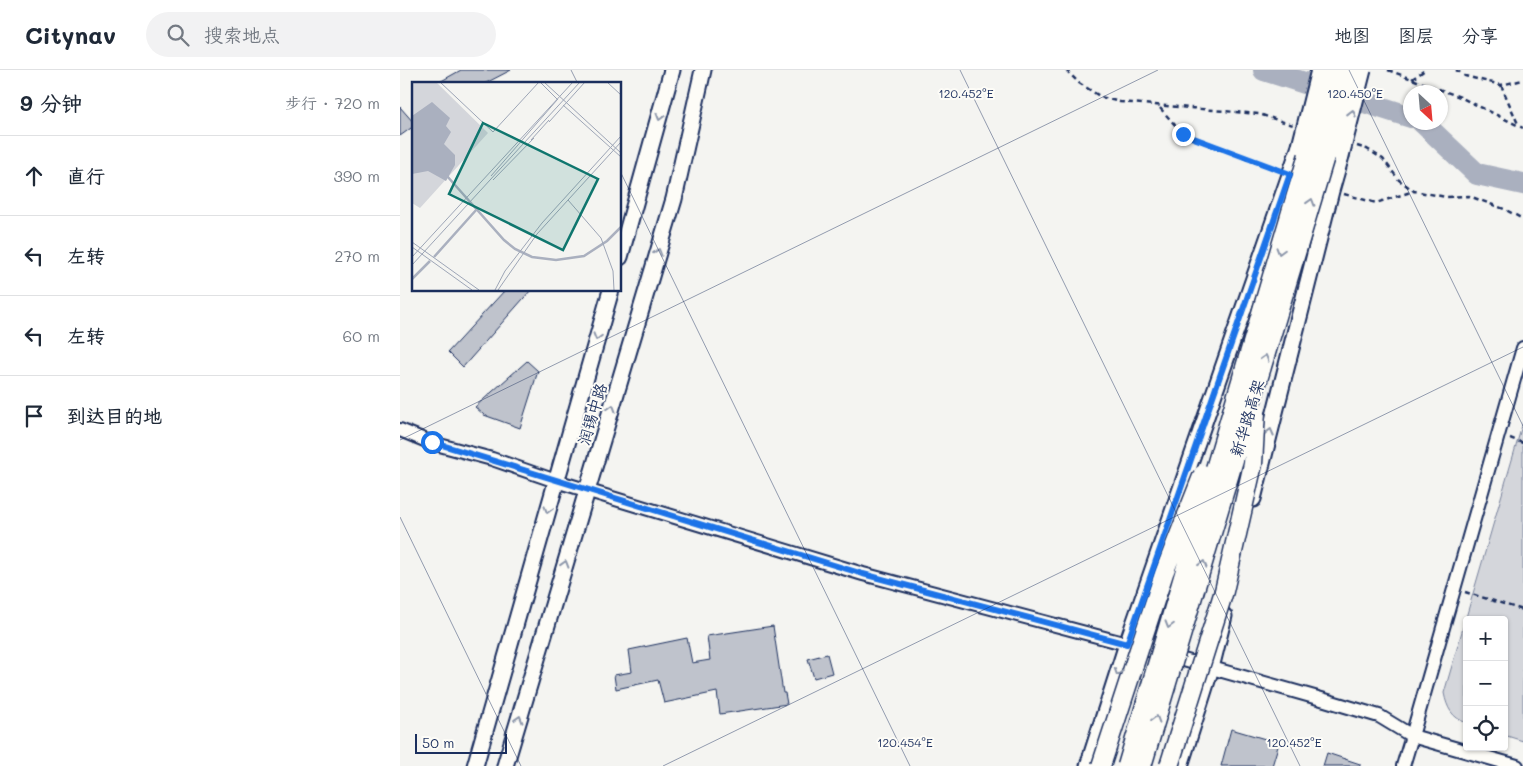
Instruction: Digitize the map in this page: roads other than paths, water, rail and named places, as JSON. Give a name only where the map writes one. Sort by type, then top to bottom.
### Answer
[{"type":"highway","name":"新华路高架","points":[[1142,766],[1251,375],[1333,70]]},
{"type":"highway","name":"新华路高架","points":[[1127,766],[1251,375],[1351,70]]},
{"type":"highway","points":[[1100,766],[1164,573],[1251,375]]},
{"type":"highway","points":[[1169,766],[1224,591],[1252,464],[1251,375]]},
{"type":"main road","points":[[621,253],[672,70]]},
{"type":"main road","name":"润锡中路","points":[[505,766],[674,199],[703,70]]},
{"type":"main road","points":[[1088,766],[1127,644],[1300,146],[1319,70]]},
{"type":"main road","points":[[1180,766],[1211,668],[1363,70]]},
{"type":"main road","name":"润锡中路","points":[[476,766],[611,291]]},
{"type":"street","points":[[1403,766],[1523,348]]},
{"type":"street","points":[[400,430],[556,481],[863,574],[1127,644],[1379,716],[1412,736],[1517,766]]},
{"type":"waterway","points":[[1264,70],[1403,114]]},
{"type":"waterway","points":[[1430,130],[1477,174],[1523,184]]}]
